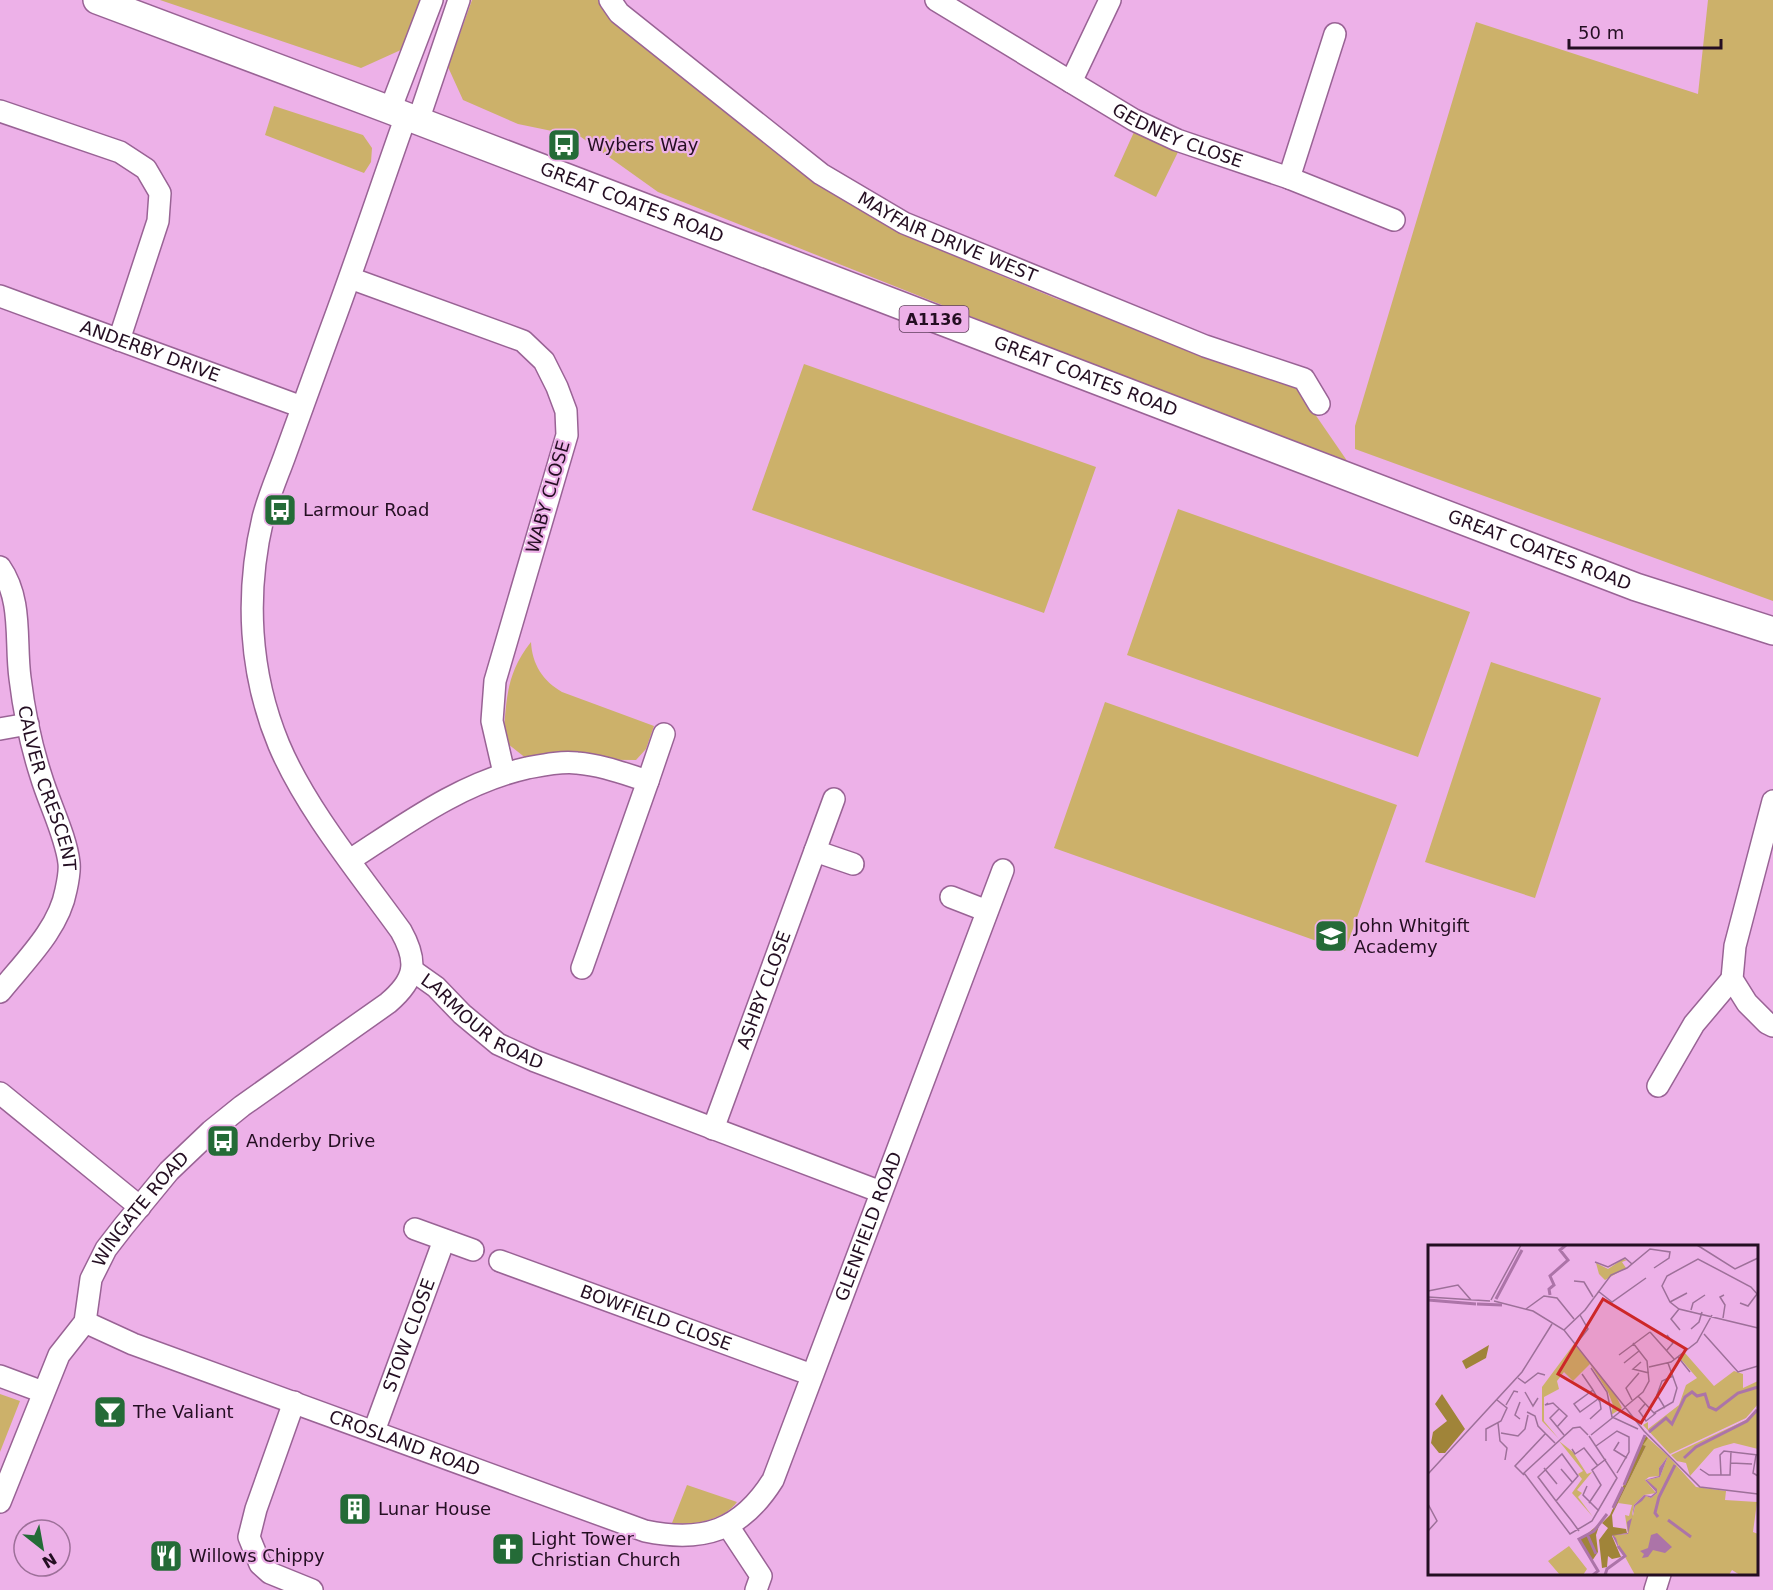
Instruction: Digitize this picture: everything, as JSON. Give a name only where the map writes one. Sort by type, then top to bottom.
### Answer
[{"type":"main road","name":"GREAT COATES ROAD","points":[[97,0],[405,115],[1625,583],[1773,631]]},
{"type":"street","points":[[405,115],[432,0]]},
{"type":"street","points":[[405,115],[459,0]]},
{"type":"street","name":"MAYFAIR DRIVE WEST","points":[[610,0],[619,13],[821,174],[904,223],[1205,346],[1304,379],[1319,404]]},
{"type":"street","name":"GEDNEY CLOSE","points":[[936,0],[1134,120],[1177,140],[1289,178],[1394,220]]},
{"type":"street","points":[[1071,82],[1110,0]]},
{"type":"street","points":[[1289,178],[1335,34]]},
{"type":"street","points":[[0,111],[120,152],[146,169],[160,193],[158,221],[119,340]]},
{"type":"street","name":"LARMOUR ROAD","points":[[405,115],[350,278],[263,516],[253,576],[253,641],[266,707],[279,744],[292,773],[408,943],[413,962],[412,970],[436,987],[462,1014],[498,1044],[535,1062],[881,1192]]},
{"type":"street","name":"WABY CLOSE","points":[[350,278],[523,341],[544,361],[566,411],[567,435],[495,681],[492,721],[504,773]]},
{"type":"street","name":"ANDERBY DRIVE","points":[[0,296],[302,408]]},
{"type":"street","name":"CALVER CRESCENT","points":[[0,567],[15,600],[20,677],[28,724],[41,775],[68,855],[69,873],[64,904],[46,934],[0,992]]},
{"type":"street","points":[[0,729],[28,724]]},
{"type":"street","points":[[582,968],[664,734]]},
{"type":"street","points":[[350,860],[444,800],[464,789],[504,773],[536,766],[575,762],[604,767],[648,781]]},
{"type":"street","name":"ASHBY CLOSE","points":[[713,1129],[834,800]]},
{"type":"street","points":[[1658,1086],[1694,1024],[1732,979],[1735,946],[1773,801]]},
{"type":"street","points":[[815,851],[853,864]]},
{"type":"street","name":"GLENFIELD ROAD","points":[[728,1526],[750,1511],[773,1480],[1003,870]]},
{"type":"street","points":[[951,897],[987,911]]},
{"type":"street","name":"WINGATE ROAD","points":[[85,1322],[91,1279],[106,1249],[169,1171],[211,1131],[252,1099],[388,1003],[408,982],[412,970]]},
{"type":"street","points":[[1732,979],[1747,1003],[1773,1026]]},
{"type":"street","points":[[0,1093],[140,1207]]},
{"type":"street","points":[[415,1229],[473,1250]]},
{"type":"street","name":"STOW CLOSE","points":[[375,1431],[444,1240]]},
{"type":"street","name":"BOWFIELD CLOSE","points":[[500,1261],[812,1375]]},
{"type":"street","points":[[0,1502],[59,1354],[85,1322]]},
{"type":"street","name":"CROSLAND ROAD","points":[[85,1322],[133,1344],[645,1532],[680,1536],[701,1535],[728,1526]]},
{"type":"street","points":[[0,1376],[43,1392]]},
{"type":"street","points":[[294,1402],[256,1509],[249,1537],[260,1564],[270,1573],[312,1590]]},
{"type":"street","points":[[728,1526],[761,1576],[756,1590]]},
{"type":"street","points":[[1655,1590],[1660,1575]]},
{"type":"shaded area","points":[[160,0],[421,0],[403,49],[361,68]]},
{"type":"shaded area","points":[[472,0],[602,0],[892,225],[933,247],[1057,299],[1115,318],[1297,388],[1352,468],[658,192],[581,137],[518,124],[463,100],[448,67]]},
{"type":"shaded area","points":[[1708,0],[1773,0],[1773,601],[1355,449],[1355,426],[1476,22],[1698,94]]},
{"type":"shaded area","points":[[274,106],[363,135],[372,148],[371,162],[364,173],[265,135]]},
{"type":"shaded area","points":[[1134,132],[1178,152],[1156,197],[1114,176]]},
{"type":"shaded area","points":[[804,364],[1096,467],[1044,613],[752,510]]},
{"type":"shaded area","points":[[1178,509],[1470,612],[1418,757],[1127,655]]},
{"type":"shaded area","points":[[531,642],[536,665],[555,688],[654,726],[646,749],[636,760],[527,759],[503,740],[512,677],[522,654]]},
{"type":"shaded area","points":[[1491,662],[1601,698],[1535,898],[1425,862]]},
{"type":"shaded area","points":[[1105,702],[1397,805],[1345,951],[1054,848]]},
{"type":"shaded area","points":[[0,1394],[20,1401],[0,1452]]},
{"type":"shaded area","points":[[687,1485],[737,1502],[724,1513],[708,1520],[689,1524],[672,1523]]},
{"type":"place","name":"Wybers Way","points":[[564,145]]},
{"type":"place","name":"Larmour Road","points":[[280,510]]},
{"type":"place","name":"John Whitgift Academy","points":[[1331,936]]},
{"type":"place","name":"Anderby Drive","points":[[223,1141]]},
{"type":"place","name":"The Valiant","points":[[110,1412]]},
{"type":"place","name":"Lunar House","points":[[355,1509]]},
{"type":"place","name":"Light Tower Christian Church","points":[[508,1549]]},
{"type":"place","name":"Willows Chippy","points":[[166,1556]]}]
